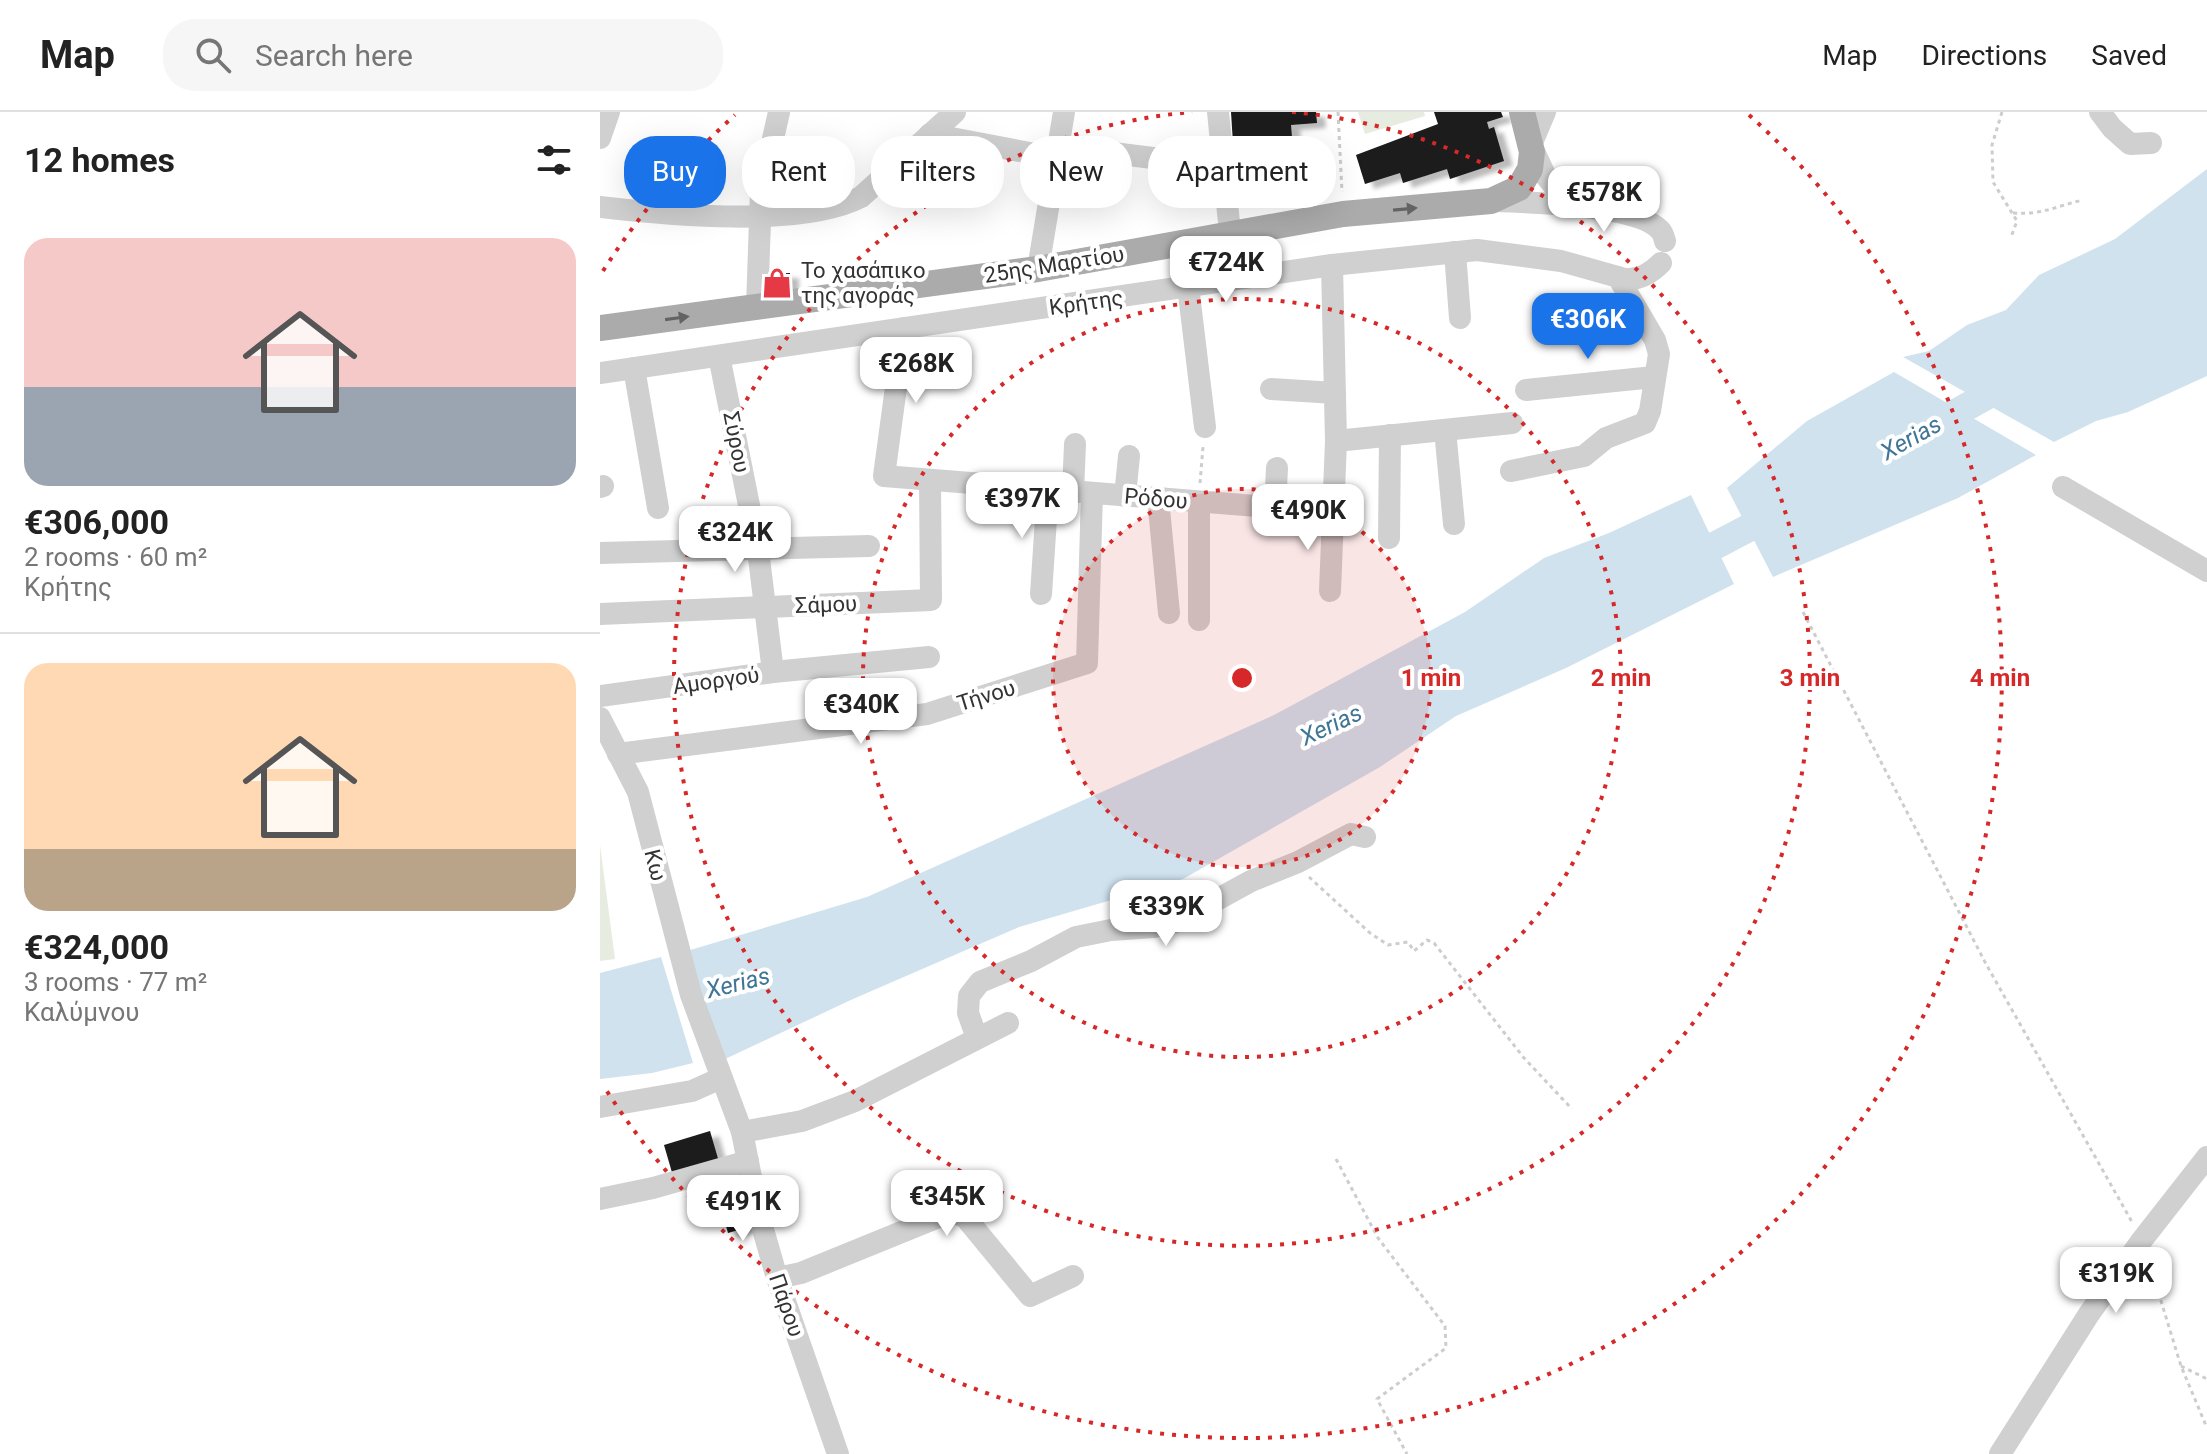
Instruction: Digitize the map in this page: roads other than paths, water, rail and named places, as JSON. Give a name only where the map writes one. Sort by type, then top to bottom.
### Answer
[{"type":"main road","name":"25ης Μαρτίου","points":[[600,328],[1038,269],[1343,214],[1491,201],[1519,188],[1532,162],[1522,112]]},
{"type":"street","points":[[600,138],[609,112]]},
{"type":"street","points":[[757,307],[761,192],[779,112]]},
{"type":"street","points":[[600,207],[661,214],[760,216],[845,205],[861,197],[955,112]]},
{"type":"street","points":[[1060,136],[1064,112]]},
{"type":"street","points":[[1218,112],[1221,136]]},
{"type":"street","points":[[1545,112],[1531,145],[1545,175],[1568,203]]},
{"type":"street","points":[[2100,112],[2130,144],[2151,143]]},
{"type":"street","points":[[930,134],[1020,151]]},
{"type":"street","name":"Κρήτης","points":[[600,373],[1332,265],[1477,250],[1561,261],[1627,280],[1653,271],[1663,252],[1662,231],[1651,223],[1568,203],[1491,201]]},
{"type":"street","points":[[1038,269],[1048,208]]},
{"type":"street","points":[[1228,208],[1230,233]]},
{"type":"street","points":[[1455,252],[1460,318]]},
{"type":"street","points":[[1330,591],[1336,441],[1332,265]]},
{"type":"street","points":[[1511,471],[1584,456],[1606,438],[1645,423],[1650,411],[1659,354],[1655,340],[1618,277]]},
{"type":"street","points":[[1188,286],[1205,427]]},
{"type":"street","name":"Ρόδου","points":[[904,328],[884,476],[1331,512]]},
{"type":"street","name":"Σύρου","points":[[719,356],[758,550],[773,672]]},
{"type":"street","points":[[634,368],[658,508]]},
{"type":"street","points":[[1526,390],[1654,377]]},
{"type":"street","points":[[1271,389],[1335,393]]},
{"type":"street","points":[[1336,441],[1512,423]]},
{"type":"street","points":[[1445,430],[1454,524]]},
{"type":"street","points":[[1389,538],[1390,435]]},
{"type":"street","points":[[1075,444],[1082,492]]},
{"type":"street","points":[[1125,496],[1129,456]]},
{"type":"street","points":[[1275,508],[1277,468]]},
{"type":"street","name":"Σάμου","points":[[600,614],[931,600],[930,480]]},
{"type":"street","points":[[2063,487],[2207,571]]},
{"type":"street","points":[[1041,594],[1048,489]]},
{"type":"street","name":"Τήνου","points":[[618,754],[927,714],[1087,663],[1082,492]]},
{"type":"street","points":[[1158,498],[1169,613]]},
{"type":"street","points":[[1199,502],[1199,620]]},
{"type":"street","points":[[600,553],[869,546]]},
{"type":"street","name":"Αμοργού","points":[[600,696],[773,672],[929,657]]},
{"type":"street","name":"Κω","points":[[602,727],[638,792],[675,943],[698,1017]]},
{"type":"street","points":[[977,1038],[968,1013],[969,996],[980,982],[1031,961],[1076,937],[1178,921],[1251,881],[1294,864],[1351,834],[1365,837]]},
{"type":"street","name":"Πάρου","points":[[698,1017],[742,1132],[758,1212],[777,1278],[838,1454]]},
{"type":"street","points":[[742,1132],[802,1121],[855,1101],[1008,1023]]},
{"type":"street","points":[[600,1107],[692,1091],[721,1078]]},
{"type":"street","points":[[2000,1454],[2089,1314],[2207,1157]]},
{"type":"street","points":[[600,1199],[653,1188],[748,1161]]},
{"type":"street","points":[[777,1278],[801,1273],[954,1213],[965,1217],[977,1230],[1030,1296],[1073,1276]]},
{"type":"water","points":[[2207,169],[2207,376],[2128,412],[2096,421],[2054,442],[1903,357],[1929,351],[1967,325],[2006,310],[2039,275],[2115,239]]},
{"type":"water","points":[[1894,372],[2036,455],[1958,498],[1773,577],[1727,488],[1807,421]]},
{"type":"water","points":[[1691,495],[1734,584],[1566,668],[1456,716],[1380,767],[1183,879],[1019,927],[723,1060],[687,951],[867,897],[1274,715],[1465,612],[1544,558],[1609,533]]},
{"type":"water","points":[[661,957],[693,1063],[652,1073],[600,1079],[600,973]]},
{"type":"waterway","name":"Xerias","points":[[1927,429],[2013,381]]},
{"type":"waterway","name":"Xerias","points":[[1682,563],[1779,512]]},
{"type":"place","name":"Το χασάπικο της αγοράς","points":[[777,283]]}]
